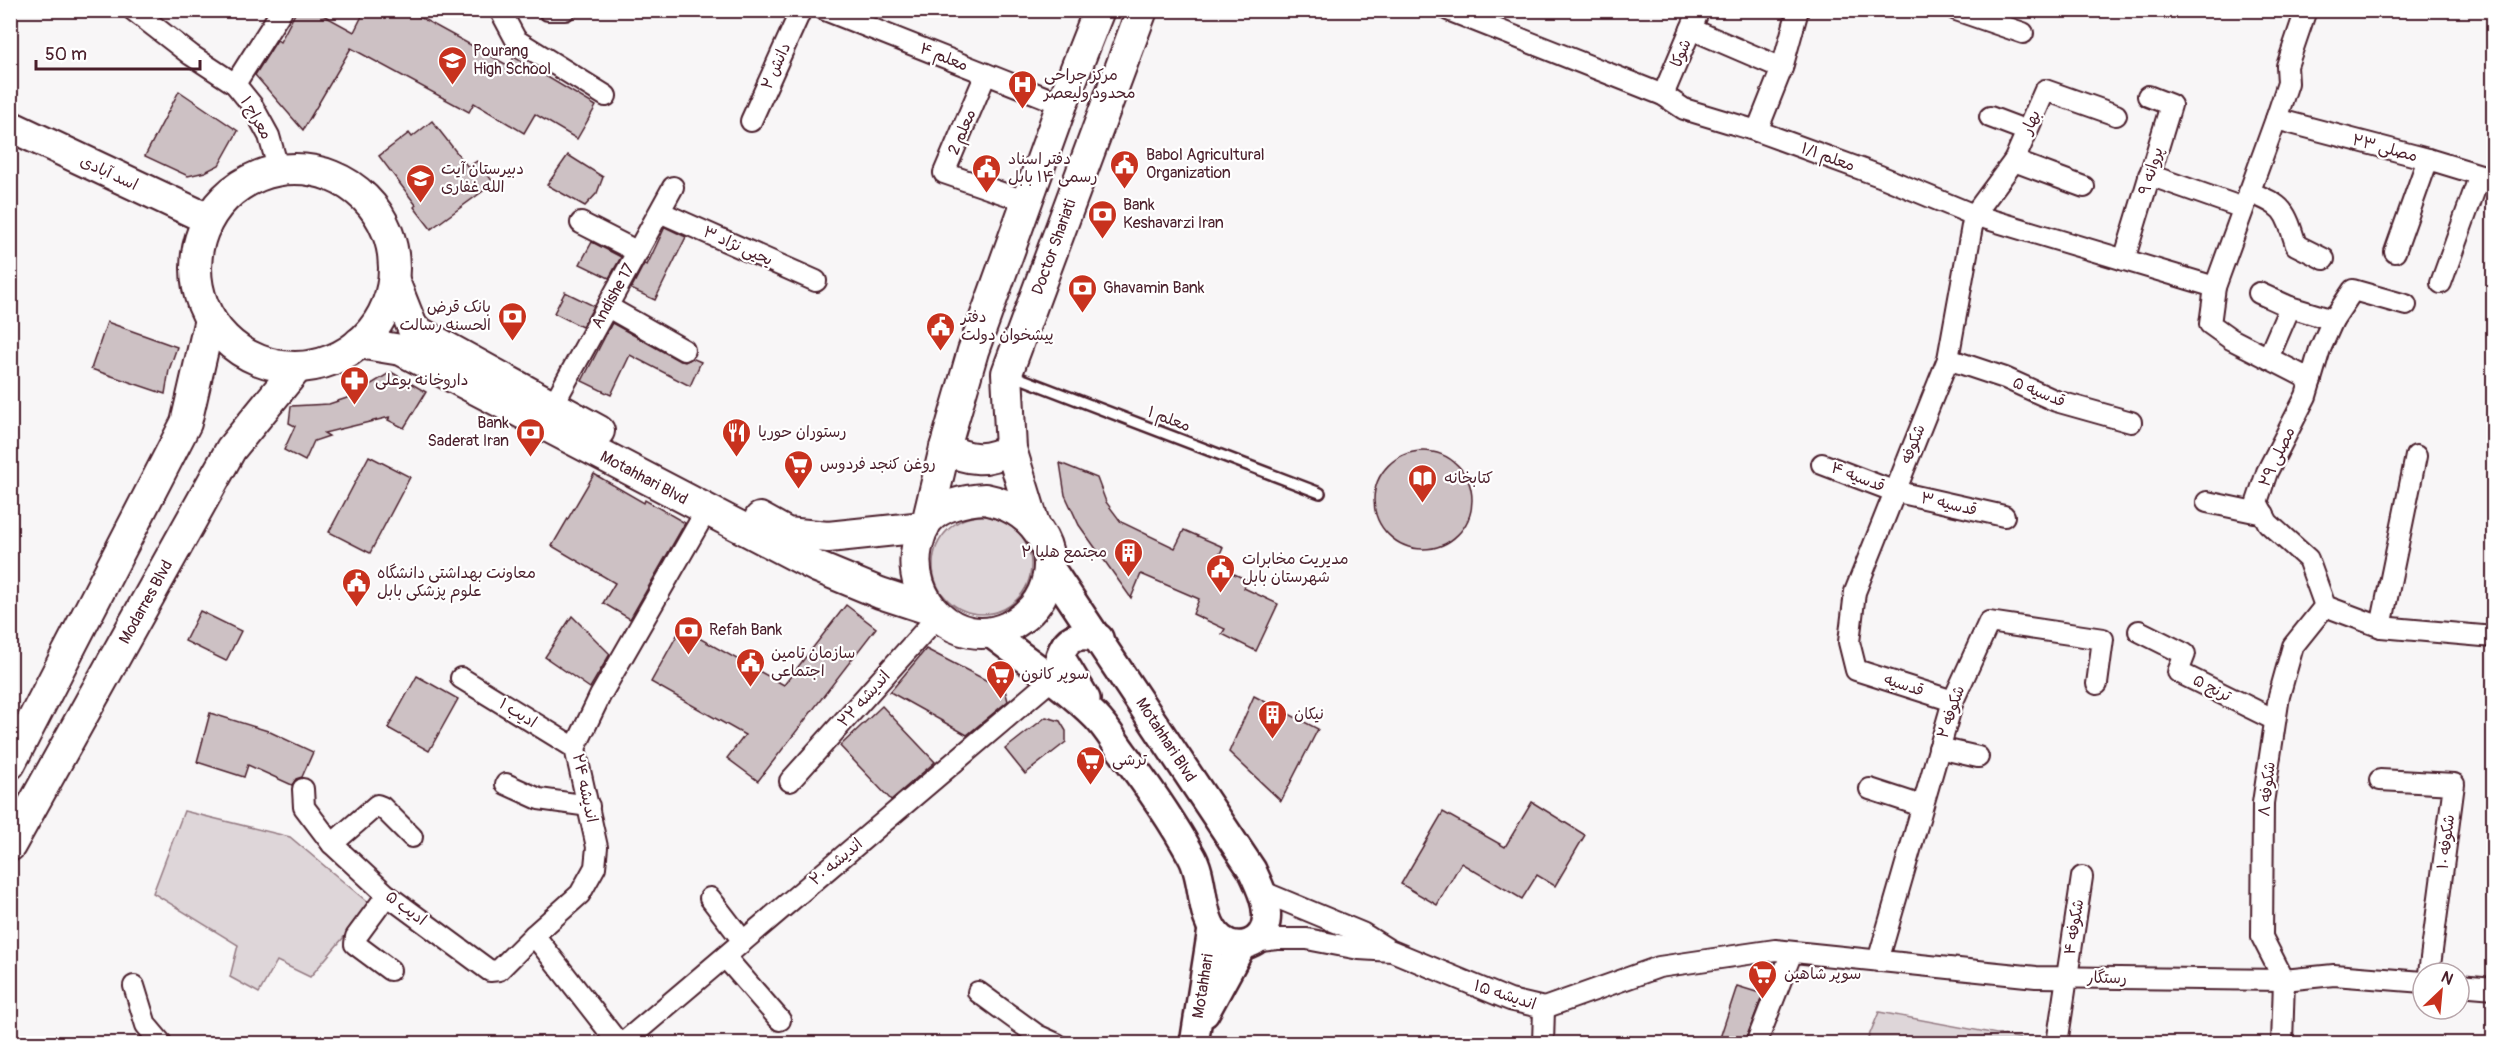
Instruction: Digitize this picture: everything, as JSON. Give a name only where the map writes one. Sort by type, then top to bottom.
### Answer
[{"type":"main road","points":[[926,523],[950,507],[967,500],[986,499],[1004,502],[1020,511],[1034,524],[1044,544],[1048,566],[1043,593],[1031,610],[1015,623],[989,632],[970,631],[953,626],[935,613],[922,596],[916,579],[914,561],[973,351],[1062,104],[1099,10]]},
{"type":"main road","name":"Doctor Shariati","points":[[1034,524],[1011,449],[1007,373],[1142,10]]},
{"type":"main road","name":"اسد آبادی","points":[[10,126],[208,219]]},
{"type":"main road","points":[[299,169],[326,174],[350,186],[371,204],[386,227],[393,253],[394,281],[386,309],[371,333],[350,351],[324,363],[297,368],[271,365],[247,355],[226,339],[210,319],[200,295],[196,270],[198,244],[208,219],[225,198],[247,181],[279,171],[299,169]]},
{"type":"main road","name":"Motahhari Blvd","points":[[394,281],[413,330],[787,532],[828,537],[849,536],[926,523]]},
{"type":"main road","points":[[10,764],[186,423],[210,319]]},
{"type":"main road","name":"Motahhari Blvd","points":[[359,343],[401,350],[817,567],[935,613]]},
{"type":"main road","name":"Modarres Blvd","points":[[10,846],[231,449],[297,368]]},
{"type":"main road","points":[[945,448],[961,457],[978,460],[995,457],[1011,449]]},
{"type":"main road","name":"Motahhari Blvd","points":[[1048,566],[1099,638],[1252,870],[1262,891],[1254,937]]},
{"type":"main road","points":[[989,632],[1096,717]]},
{"type":"main road","points":[[1099,638],[1083,634],[1073,637],[1064,645],[1060,656],[1096,717],[1154,795],[1193,858],[1212,929],[1223,940],[1254,937]]},
{"type":"main road","name":"Motahhari","points":[[1195,1037],[1212,929]]},
{"type":"main road","points":[[1195,1037],[1254,937]]},
{"type":"street","name":"معراج ۱","points":[[133,10],[191,55],[235,84],[252,105],[269,136],[279,171]]},
{"type":"street","points":[[235,84],[282,10]]},
{"type":"street","points":[[500,10],[516,40],[606,96]]},
{"type":"street","points":[[548,10],[565,10]]},
{"type":"street","name":"دانش ۲","points":[[751,121],[801,10]]},
{"type":"street","name":"معلم ۴","points":[[825,10],[1062,104]]},
{"type":"street","name":"معلم ۱/۱","points":[[1448,10],[1663,95],[1684,109],[1757,131],[1880,176],[1974,216],[2215,287]]},
{"type":"street","name":"شوکا","points":[[1663,95],[1699,10]]},
{"type":"street","points":[[1757,131],[1782,68],[1798,10]]},
{"type":"street","points":[[1956,10],[2023,33]]},
{"type":"street","points":[[2306,10],[2287,66],[2288,83],[2215,287],[2210,324],[2231,339],[2311,380]]},
{"type":"street","points":[[1691,29],[1782,68]]},
{"type":"street","name":"معلم 2","points":[[986,74],[944,173],[1028,202]]},
{"type":"street","name":"بهار","points":[[1974,216],[2014,161],[2045,90],[2116,115]]},
{"type":"street","name":"پروانه ۹","points":[[2124,260],[2171,105],[2148,96]]},
{"type":"street","points":[[1990,117],[2027,131]]},
{"type":"street","name":"مصلی ۲۳","points":[[2276,119],[2487,177]]},
{"type":"street","points":[[2395,252],[2428,159]]},
{"type":"street","points":[[2014,161],[2084,187]]},
{"type":"street","points":[[2149,176],[2246,200],[2275,202],[2288,216],[2296,245],[2324,259]]},
{"type":"street","points":[[2441,283],[2487,177]]},
{"type":"street","name":"Andishe 17","points":[[553,405],[673,187]]},
{"type":"street","name":"یحیی نژاد ۳","points":[[660,212],[816,281]]},
{"type":"street","name":"شکوفه","points":[[1856,670],[1849,642],[1855,592],[1893,491],[1948,359],[1974,216]]},
{"type":"street","points":[[580,223],[638,252]]},
{"type":"street","name":"مصلی ۲۹","points":[[2264,514],[2258,502],[2267,472],[2306,396],[2320,349],[2333,321],[2353,290],[2406,305]]},
{"type":"street","points":[[2259,293],[2290,307],[2333,321]]},
{"type":"street","points":[[608,307],[684,350]]},
{"type":"street","points":[[2268,358],[2290,307]]},
{"type":"street","name":"قدسیه ۵","points":[[1948,359],[2005,378],[2056,401],[2131,422]]},
{"type":"street","points":[[2381,627],[2416,456]]},
{"type":"street","name":"قدسیه ۴","points":[[1822,464],[1893,491]]},
{"type":"street","name":"قدسیه ۳","points":[[1893,491],[2004,516]]},
{"type":"street","points":[[2207,502],[2264,514],[2268,523],[2308,560],[2325,606],[2381,627],[2493,637]]},
{"type":"street","name":"اندیشه ۲۴","points":[[534,936],[580,894],[589,882],[595,867],[597,847],[575,748],[600,696],[706,511]]},
{"type":"street","name":"شکوفه ۸","points":[[2284,980],[2262,937],[2263,803],[2279,696],[2293,646],[2325,606]]},
{"type":"street","name":"اندیشه ۲۲","points":[[790,781],[935,613]]},
{"type":"street","name":"شکوفه ۲","points":[[1878,961],[1953,701],[1989,622],[2103,639],[2097,684]]},
{"type":"street","name":"ترنج ۵","points":[[2139,631],[2185,654],[2178,672],[2275,720]]},
{"type":"street","name":"قدسیه","points":[[1856,670],[1953,701]]},
{"type":"street","name":"ادیب ۱","points":[[461,678],[575,748]]},
{"type":"street","name":"اندیشه ۲۰","points":[[620,1044],[1051,680]]},
{"type":"street","points":[[1939,748],[1978,758]]},
{"type":"street","name":"شکوفه ۱۰","points":[[2380,780],[2454,784],[2431,961]]},
{"type":"street","points":[[506,784],[538,799],[589,806]]},
{"type":"street","name":"ادیب ۵","points":[[303,789],[304,807],[332,844],[387,895],[490,971],[499,970],[534,936]]},
{"type":"street","points":[[1870,789],[1922,806]]},
{"type":"street","points":[[332,844],[377,806],[382,807],[412,837]]},
{"type":"street","name":"شکوفه ۴","points":[[2057,1044],[2082,877]]},
{"type":"street","points":[[1262,891],[1362,933],[1392,951]]},
{"type":"street","points":[[387,895],[356,937],[355,944],[390,970]]},
{"type":"street","points":[[710,898],[743,941]]},
{"type":"street","points":[[534,936],[620,1044]]},
{"type":"street","name":"اندیشه ۱۵","points":[[1254,937],[1307,939],[1359,949],[1392,951],[1510,1000],[1544,1008],[1659,967],[1775,950],[1792,952]]},
{"type":"street","points":[[1756,1044],[1792,952]]},
{"type":"street","name":"رستگار","points":[[1792,952],[2036,977],[2284,980],[2334,975],[2411,981]]},
{"type":"street","points":[[724,957],[780,1020]]},
{"type":"street","points":[[2282,1044],[2284,980]]},
{"type":"street","points":[[134,986],[146,1024],[162,1044]]},
{"type":"street","points":[[2471,986],[2493,988]]},
{"type":"street","points":[[978,992],[1037,1035],[1057,1044]]},
{"type":"street","points":[[1543,1044],[1544,1008]]},
{"type":"lane","name":"معلم ۱","points":[[1007,373],[1320,493]]},
{"type":"shaded area","points":[[982,516],[1001,519],[1017,530],[1028,546],[1031,565],[1028,584],[1017,600],[1001,611],[982,614],[963,611],[947,600],[936,584],[933,565],[936,546],[947,530],[963,519]]},
{"type":"shaded area","points":[[184,811],[290,837],[371,905],[310,977],[277,961],[259,993],[230,977],[238,945],[153,893]]},
{"type":"shaded area","points":[[1879,1012],[2040,1042],[2040,1043],[1866,1043]]},
{"type":"building","points":[[297,10],[314,10],[354,32],[365,10],[407,10],[509,66],[514,57],[596,106],[577,139],[535,114],[524,133],[474,103],[469,112],[351,48],[303,130],[255,75],[277,40],[280,42]]},
{"type":"building","points":[[179,91],[238,131],[219,165],[205,172],[188,176],[145,156]]},
{"type":"building","points":[[432,121],[468,167],[477,161],[494,183],[431,229],[379,156],[409,133],[412,137]]},
{"type":"building","points":[[568,155],[603,177],[597,193],[585,206],[547,185]]},
{"type":"building","points":[[665,227],[686,237],[655,300],[631,289],[644,264],[647,265]]},
{"type":"building","points":[[592,242],[621,257],[609,278],[580,264]]},
{"type":"building","points":[[565,292],[594,306],[582,327],[554,313]]},
{"type":"building","points":[[107,322],[177,347],[169,370],[165,394],[91,369]]},
{"type":"building","points":[[612,323],[678,360],[685,362],[692,358],[701,362],[690,386],[630,355],[611,395],[582,381]]},
{"type":"building","points":[[391,372],[426,392],[404,428],[388,420],[390,417],[324,433],[329,436],[314,441],[305,461],[284,450],[295,426],[289,423],[291,406],[329,404],[350,397]]},
{"type":"building","name":"کتابخانه","points":[[1423,451],[1442,455],[1457,466],[1468,481],[1472,500],[1468,519],[1457,534],[1442,545],[1423,549],[1404,545],[1389,534],[1378,519],[1374,500],[1378,481],[1389,466],[1404,455]]},
{"type":"building","points":[[369,456],[410,477],[370,553],[329,532]]},
{"type":"building","points":[[1060,463],[1097,478],[1106,502],[1121,522],[1175,548],[1184,530],[1223,547],[1215,565],[1247,580],[1244,588],[1278,604],[1256,651],[1222,634],[1225,629],[1193,614],[1199,599],[1141,574],[1131,598],[1079,525],[1065,495]]},
{"type":"building","points":[[594,474],[644,503],[645,500],[685,523],[630,619],[603,603],[615,583],[552,546]]},
{"type":"building","points":[[846,605],[876,628],[758,781],[727,758],[745,735],[651,682],[681,628],[784,685]]},
{"type":"building","points":[[200,611],[241,631],[226,661],[185,641]]},
{"type":"building","points":[[572,616],[610,654],[590,688],[545,657]]},
{"type":"building","points":[[926,649],[1005,690],[1008,701],[967,735],[890,692]]},
{"type":"building","points":[[417,676],[458,699],[429,751],[388,728]]},
{"type":"building","name":"نیکان","points":[[1254,696],[1318,729],[1281,801],[1229,752]]},
{"type":"building","points":[[882,706],[935,762],[891,800],[840,746]]},
{"type":"building","points":[[210,713],[268,731],[313,752],[302,777],[296,779],[292,785],[248,765],[244,777],[197,762]]},
{"type":"building","points":[[1046,717],[1060,721],[1066,731],[1066,742],[1025,774],[1005,749]]},
{"type":"building","points":[[1532,802],[1585,835],[1555,886],[1537,875],[1522,899],[1461,863],[1437,905],[1401,884],[1443,812],[1505,847]]},
{"type":"building","points":[[1737,986],[1763,994],[1744,1044],[1718,1044]]},
{"type":"place","name":"Pourang High School","points":[[452,86]]},
{"type":"place","name":"مرکز جراحی محدود ولیعصر","points":[[1023,110]]},
{"type":"place","name":"Babol Agricultural Organization","points":[[1125,190]]},
{"type":"place","name":"دفتر اسناد رسمی ۱۴ بابل","points":[[987,194]]},
{"type":"place","name":"دبیرستان آیت الله غفاری","points":[[420,204]]},
{"type":"place","name":"Bank Keshavarzi Iran","points":[[1102,240]]},
{"type":"place","name":"Ghavamin Bank","points":[[1082,314]]},
{"type":"place","name":"بانک قرض الحسنه رسالت","points":[[512,342]]},
{"type":"place","name":"دفتر پیشخوان دولت","points":[[940,352]]},
{"type":"place","name":"داروخانه بوعلی","points":[[354,406]]},
{"type":"place","name":"Bank Saderat Iran","points":[[530,458]]},
{"type":"place","name":"رستوران حوریا","points":[[737,458]]},
{"type":"place","name":"روغن کنجد فردوس","points":[[799,490]]},
{"type":"place","name":"کتابخانه","points":[[1423,504]]},
{"type":"place","name":"مجتمع هلیا ۲","points":[[1128,578]]},
{"type":"place","name":"مدیریت مخابرات شهرستان بابل","points":[[1221,594]]},
{"type":"place","name":"معاونت بهداشتی دانشگاه علوم پزشکی بابل","points":[[356,608]]},
{"type":"place","name":"Refah Bank","points":[[688,656]]},
{"type":"place","name":"سازمان تامین اجتماعی","points":[[750,688]]},
{"type":"place","name":"سوپر کانون","points":[[1000,700]]},
{"type":"place","name":"نیکان","points":[[1273,740]]},
{"type":"place","name":"ترشی","points":[[1091,786]]},
{"type":"place","name":"سوپر شاهین","points":[[1763,1000]]}]
